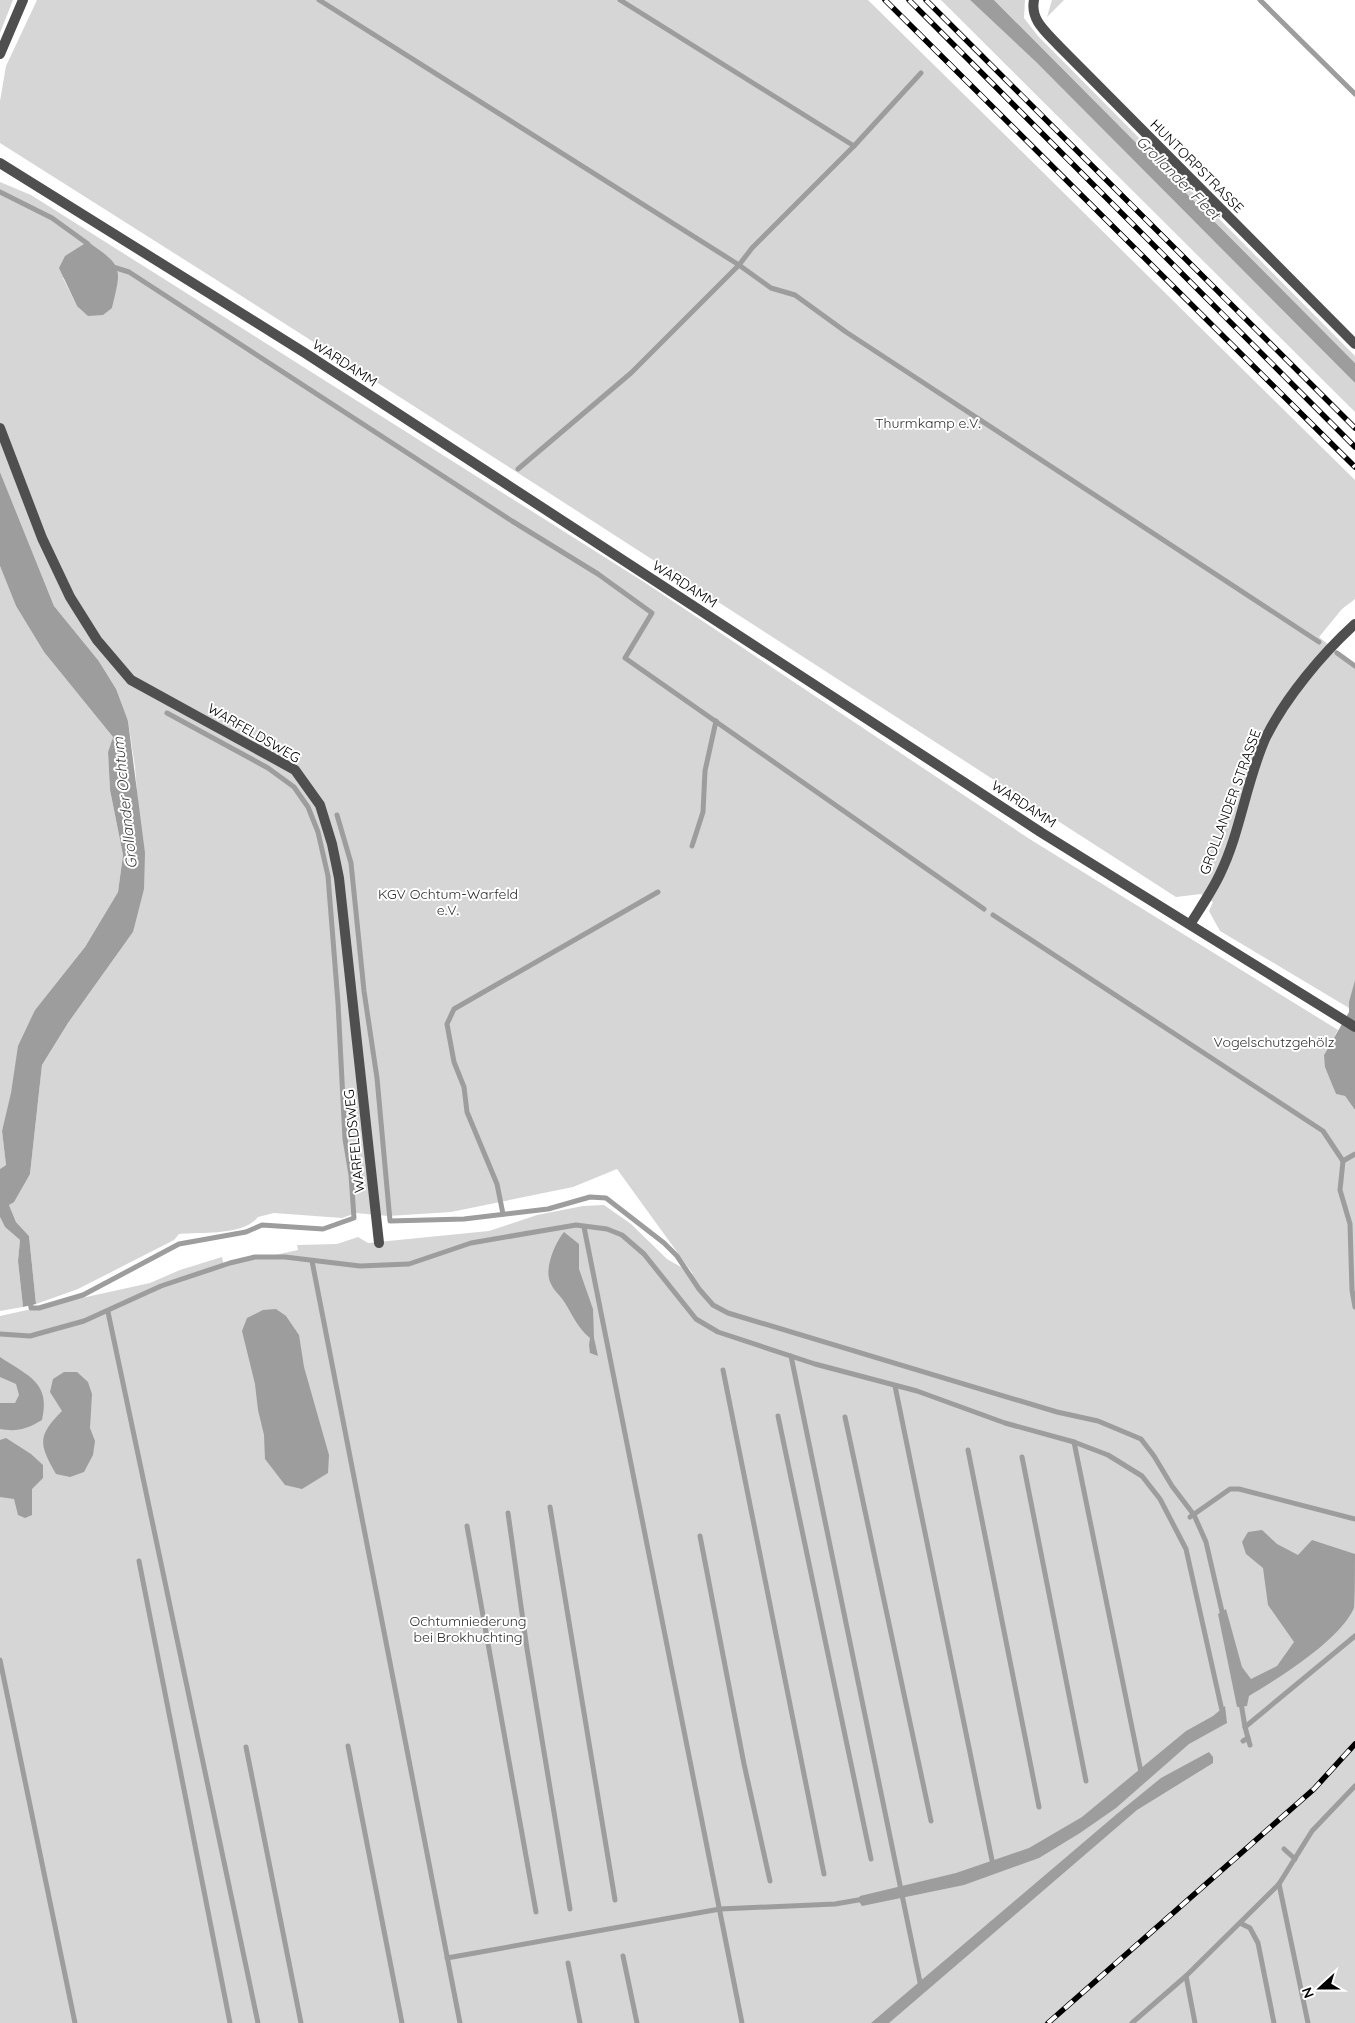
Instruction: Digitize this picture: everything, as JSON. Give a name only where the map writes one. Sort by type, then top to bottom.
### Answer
[{"type":"street","points":[[0,54],[23,0]]},
{"type":"street","name":"HUNTORPSTRASSE","points":[[1034,0],[1036,22],[1355,344]]},
{"type":"street","name":"WARDAMM","points":[[0,162],[305,354],[1042,833],[1191,923],[1355,1027]]},
{"type":"street","name":"WARFELDSWEG","points":[[0,428],[24,495],[70,598],[97,640],[131,680],[295,770],[320,805],[332,844],[339,878],[379,1243]]},
{"type":"street","name":"GROLLANDER STRASSE","points":[[1191,923],[1220,873],[1267,736],[1296,691],[1328,649],[1355,624]]},
{"type":"green space","points":[[0,0],[13,0],[0,33]]},
{"type":"green space","name":"Thurmkamp e.V.","points":[[37,0],[868,0],[1355,480],[1355,599],[1342,609],[1319,637],[1355,666],[1355,980],[1349,1008],[1220,931],[1209,911],[1213,902],[1201,894],[1176,897],[442,424],[0,143],[0,101],[6,66]]},
{"type":"green space","points":[[941,0],[970,0],[1036,62],[1355,383],[1355,412]]},
{"type":"green space","points":[[994,0],[1025,0],[1024,18],[1038,36],[1355,356],[1355,363]]},
{"type":"green space","points":[[1052,0],[1064,0],[1047,17]]},
{"type":"green space","points":[[0,182],[31,195],[644,582],[1028,838],[1338,1030],[1324,1055],[1336,1094],[1345,1096],[1355,1110],[1355,2023],[0,2023],[0,1316],[150,1283],[180,1270],[222,1257],[224,1266],[298,1250],[297,1245],[337,1244],[358,1237],[368,1243],[489,1231],[537,1215],[583,1206],[604,1205],[631,1224],[667,1259],[693,1274],[617,1169],[573,1187],[451,1212],[388,1216],[356,1213],[342,1218],[274,1213],[258,1217],[251,1223],[233,1230],[179,1234],[174,1240],[78,1289],[36,1304],[29,1236],[16,1222],[9,1205],[30,1174],[42,1065],[68,1023],[133,932],[138,805],[135,767],[128,721],[98,660],[54,606],[0,472]],"holes":[[[118,269],[112,308],[77,306],[63,278]]]},
{"type":"green space","points":[[0,566],[16,606],[44,652],[113,737],[108,752],[110,790],[123,855],[118,892],[85,947],[35,1010],[2,1131],[6,1165],[0,1169]]},
{"type":"green space","points":[[0,1217],[5,1227],[20,1240],[18,1261],[23,1307],[0,1311]]},
{"type":"water","points":[[970,0],[994,0],[1355,363],[1355,383],[1036,62]]},
{"type":"water","points":[[84,244],[91,244],[102,252],[115,264],[117,270],[117,285],[112,308],[103,315],[88,316],[77,306],[59,268],[65,256]]},
{"type":"water","name":"Grollander Ochtum","points":[[0,472],[54,606],[98,660],[116,689],[128,721],[145,853],[144,889],[133,932],[68,1023],[42,1065],[30,1174],[14,1202],[9,1205],[16,1222],[29,1236],[36,1304],[23,1307],[18,1261],[20,1240],[5,1227],[0,1217],[0,1169],[6,1165],[2,1131],[11,1093],[18,1046],[35,1010],[85,947],[118,892],[123,855],[110,790],[108,752],[113,737],[44,652],[16,606],[0,566]]},
{"type":"water","points":[[1355,980],[1355,1110],[1345,1096],[1336,1094],[1325,1067],[1324,1055],[1349,1012],[1349,1002]]},
{"type":"water","points":[[564,1232],[579,1244],[579,1269],[593,1309],[594,1338],[598,1356],[590,1353],[590,1338],[579,1326],[563,1300],[552,1287],[549,1278],[548,1272],[551,1257]]},
{"type":"water","points":[[276,1309],[286,1316],[299,1335],[304,1367],[329,1455],[328,1473],[302,1489],[285,1485],[265,1459],[264,1435],[258,1410],[255,1384],[242,1331],[247,1318],[263,1310]]},
{"type":"water","points":[[0,1357],[28,1375],[40,1388],[44,1407],[42,1420],[32,1426],[12,1430],[0,1429],[0,1403],[15,1403],[19,1395],[16,1384],[0,1377]]},
{"type":"water","points":[[64,1372],[77,1372],[88,1382],[92,1394],[90,1428],[95,1441],[93,1455],[84,1472],[70,1477],[56,1474],[46,1455],[43,1441],[48,1427],[62,1411],[50,1392],[53,1379]]},
{"type":"water","points":[[6,1438],[31,1454],[43,1465],[43,1478],[32,1489],[32,1515],[25,1518],[18,1515],[14,1499],[0,1497],[0,1440]]},
{"type":"water","points":[[1262,1530],[1277,1544],[1298,1555],[1312,1540],[1355,1554],[1354,1608],[1347,1620],[1323,1645],[1292,1669],[1249,1696],[1247,1706],[1237,1707],[1218,1614],[1226,1609],[1242,1667],[1251,1679],[1277,1666],[1294,1642],[1268,1605],[1263,1568],[1246,1554],[1242,1542],[1248,1532]]},
{"type":"water","points":[[1225,1706],[1227,1723],[1189,1744],[1116,1808],[1039,1858],[964,1885],[862,1906],[858,1900],[860,1896],[956,1873],[1029,1848],[1082,1817],[1186,1731],[1213,1716]]},
{"type":"water","points":[[1209,1752],[1213,1757],[1213,1763],[1137,1810],[889,2023],[871,2023],[1161,1778]]},
{"type":"waterway","points":[[319,0],[739,265],[771,288],[795,295],[846,332],[1319,642]]},
{"type":"waterway","points":[[620,0],[854,146]]},
{"type":"waterway","points":[[1260,0],[1355,94]]},
{"type":"waterway","points":[[518,469],[631,373],[739,265],[752,248],[854,146],[921,73]]},
{"type":"waterway","points":[[0,192],[52,218],[88,244],[90,248]]},
{"type":"waterway","points":[[113,267],[129,272],[512,521],[598,574],[652,613],[625,658],[984,909]]},
{"type":"waterway","points":[[1337,653],[1355,666]]},
{"type":"waterway","points":[[30,1299],[31,1308],[39,1308],[83,1295],[179,1244],[246,1232],[262,1225],[323,1229],[354,1218],[351,1175],[345,1139],[338,1003],[328,876],[318,832],[308,807],[294,787],[268,768],[167,713]]},
{"type":"waterway","points":[[692,846],[703,812],[705,771],[716,721]]},
{"type":"waterway","points":[[337,815],[351,863],[364,991],[377,1078],[390,1221],[464,1219],[548,1209],[590,1197],[606,1198],[664,1243],[677,1256],[699,1289],[713,1305],[728,1313],[1057,1412],[1098,1421],[1141,1439],[1194,1515],[1206,1542],[1223,1616]]},
{"type":"waterway","points":[[503,1214],[497,1184],[467,1112],[464,1087],[454,1062],[447,1024],[454,1009],[658,892]]},
{"type":"waterway","points":[[993,915],[1323,1131],[1343,1161]]},
{"type":"waterway","points":[[1355,1154],[1343,1161],[1340,1190],[1350,1224],[1352,1290],[1355,1307]]},
{"type":"waterway","points":[[0,1334],[30,1336],[84,1321],[161,1286],[230,1263],[255,1257],[285,1257],[360,1266],[409,1264],[471,1243],[576,1225],[607,1229],[622,1235],[644,1254],[696,1319],[718,1332],[815,1364],[917,1391],[1005,1423],[1074,1442],[1108,1455],[1142,1476],[1160,1499],[1186,1549],[1223,1715]]},
{"type":"waterway","points":[[584,1227],[742,2023]]},
{"type":"waterway","points":[[312,1261],[460,2023]]},
{"type":"waterway","points":[[108,1312],[258,2023]]},
{"type":"waterway","points":[[791,1356],[921,1987]]},
{"type":"waterway","points":[[723,1370],[824,1874]]},
{"type":"waterway","points":[[895,1386],[993,1865]]},
{"type":"waterway","points":[[778,1416],[871,1859]]},
{"type":"waterway","points":[[845,1417],[931,1821]]},
{"type":"waterway","points":[[1074,1442],[1141,1772]]},
{"type":"waterway","points":[[968,1450],[1039,1807]]},
{"type":"waterway","points":[[1022,1457],[1086,1781]]},
{"type":"waterway","points":[[1190,1517],[1230,1489],[1239,1489],[1355,1519]]},
{"type":"waterway","points":[[550,1507],[615,1900]]},
{"type":"waterway","points":[[508,1513],[527,1649],[570,1909]]},
{"type":"waterway","points":[[467,1526],[536,1912]]},
{"type":"waterway","points":[[700,1536],[744,1764],[770,1881]]},
{"type":"waterway","points":[[139,1561],[230,2023]]},
{"type":"waterway","points":[[1243,1741],[1248,1738],[1245,1727],[1355,1636]]},
{"type":"waterway","points":[[0,1660],[75,2023]]},
{"type":"waterway","points":[[1241,1703],[1245,1727]]},
{"type":"waterway","points":[[1248,1738],[1250,1745]]},
{"type":"waterway","points":[[348,1746],[402,2023]]},
{"type":"waterway","points":[[246,1747],[301,2023]]},
{"type":"waterway","points":[[1132,2023],[1186,1976],[1279,1884],[1312,1831],[1355,1786]]},
{"type":"waterway","points":[[1284,1849],[1295,1859]]},
{"type":"waterway","points":[[1279,1884],[1308,2023]]},
{"type":"waterway","points":[[447,1958],[720,1909],[835,1904],[864,1899]]},
{"type":"waterway","points":[[1240,1923],[1250,1928],[1258,1943],[1274,2023]]},
{"type":"waterway","points":[[623,1956],[637,2023]]},
{"type":"waterway","points":[[568,1963],[580,2023]]},
{"type":"waterway","points":[[1186,1976],[1195,2023]]},
{"type":"railway","points":[[885,0],[1355,467]]},
{"type":"railway","points":[[909,0],[1355,447]]},
{"type":"railway","points":[[926,0],[1355,428]]},
{"type":"railway","points":[[1048,2023],[1314,1789],[1355,1744]]},
{"type":"water label","name":"Grollander Fleet","points":[[1178,178]]},
{"type":"park label","name":"KGV Ochtum-Warfeld e.V.","points":[[448,902]]},
{"type":"park label","name":"Vogelschutzgehölz","points":[[1274,1042]]},
{"type":"park label","name":"Ochtumniederung bei Brokhuchting","points":[[468,1629]]}]
